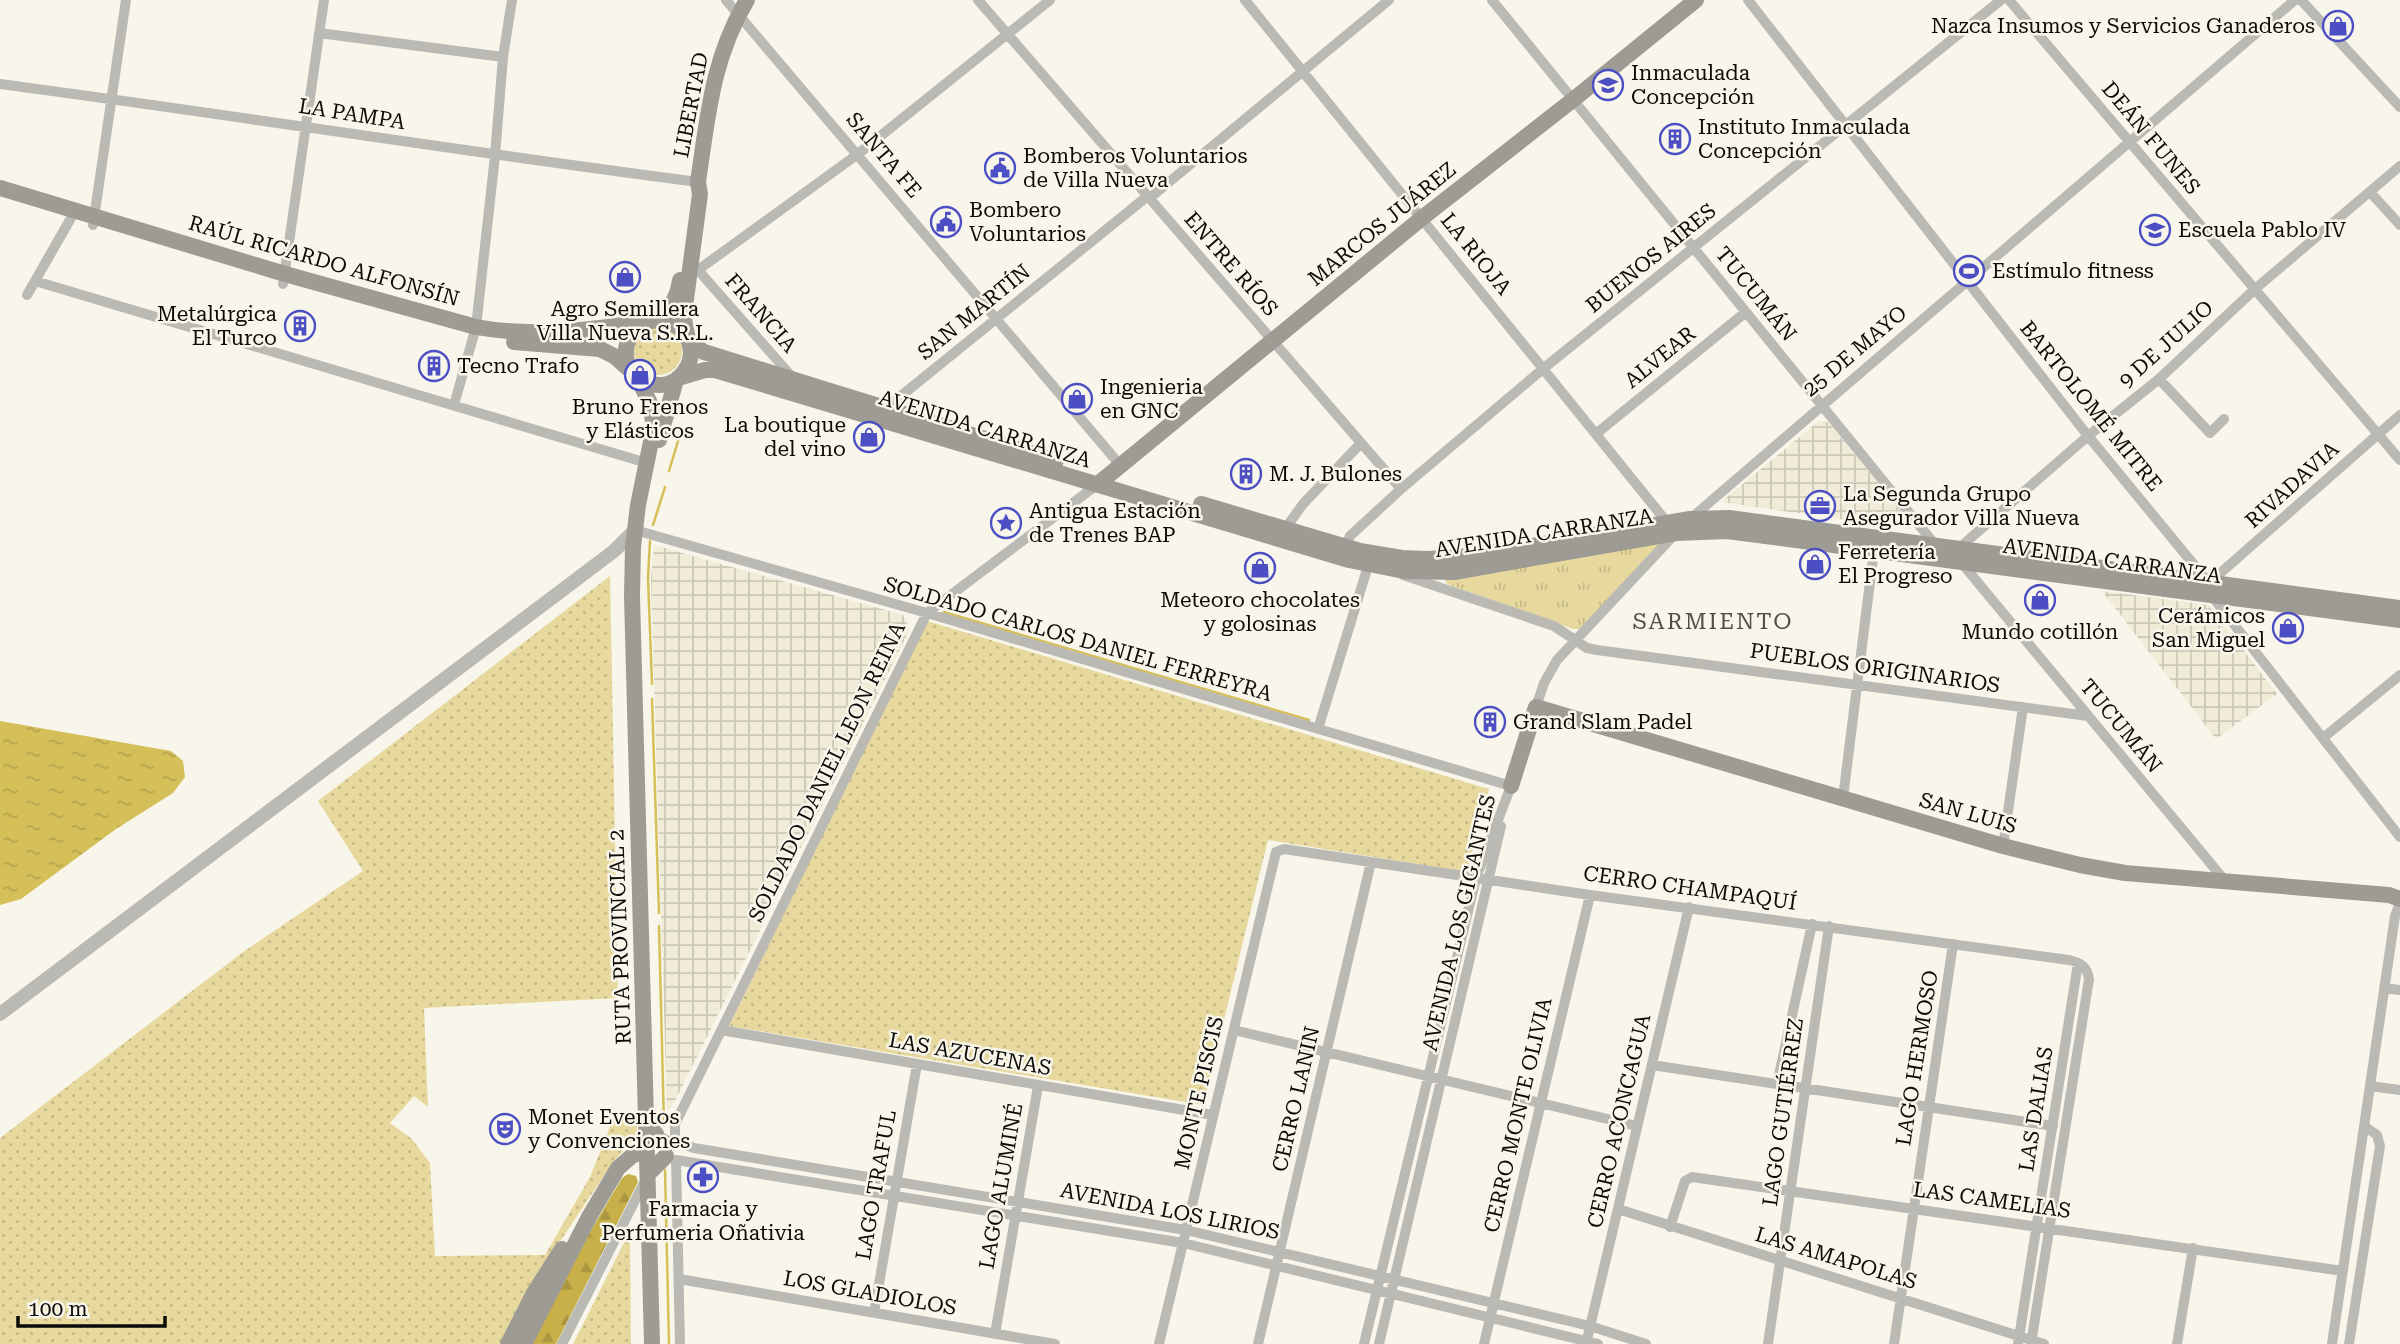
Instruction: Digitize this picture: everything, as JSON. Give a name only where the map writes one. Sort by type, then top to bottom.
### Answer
[{"type":"main road","name":"LIBERTAD","points":[[645,321],[668,310],[678,292],[692,194],[698,182],[715,76],[723,48],[747,0]]},
{"type":"main road","name":"MARCOS JUÁREZ","points":[[1102,480],[1422,218],[1696,0]]},
{"type":"main road","name":"LIBERTAD","points":[[688,341],[684,318],[694,269],[700,194],[698,182]]},
{"type":"main road","name":"RAÚL RICARDO ALFONSÍN","points":[[0,188],[284,279],[505,342],[600,349],[614,356],[634,373]]},
{"type":"main road","name":"RAÚL RICARDO ALFONSÍN","points":[[0,198],[73,213]]},
{"type":"main road","points":[[660,320],[681,329],[688,341],[690,360],[677,379],[669,400],[635,530],[653,436],[653,416],[650,403],[626,358],[626,345],[632,334],[645,321],[660,320]]},
{"type":"main road","name":"RAÚL RICARDO ALFONSÍN","points":[[475,332],[588,329],[645,321]]},
{"type":"main road","name":"AVENIDA CARRANZA","points":[[688,341],[704,352],[796,381],[884,415]]},
{"type":"main road","name":"AVENIDA CARRANZA","points":[[677,379],[705,370],[715,370],[884,415],[1347,554],[1451,558],[1672,528],[1727,531],[1874,550],[1959,555],[2210,589],[2400,620]]},
{"type":"main road","points":[[634,373],[647,383],[659,385],[677,379]]},
{"type":"main road","name":"AVENIDA CARRANZA","points":[[1102,480],[1285,529],[1374,567],[1404,572],[1454,572],[1672,528],[1690,519],[1729,518],[1937,547],[1959,555]]},
{"type":"main road","name":"RUTA PROVINCIAL 2","points":[[635,530],[632,562],[632,642],[652,1344]]},
{"type":"main road","name":"AVENIDA CARRANZA","points":[[2210,589],[2400,608]]},
{"type":"main road","points":[[1511,786],[1536,707]]},
{"type":"main road","name":"SAN LUIS","points":[[1536,707],[2003,846],[2080,865],[2125,873],[2389,895],[2400,901]]},
{"type":"main road","points":[[646,1125],[661,1142],[673,1149],[648,1174]]},
{"type":"main road","points":[[524,1344],[589,1217],[618,1168],[633,1154],[647,1151]]},
{"type":"main road","points":[[508,1344],[548,1269],[589,1217]]},
{"type":"street","points":[[94,220],[126,0]]},
{"type":"street","points":[[284,279],[324,0]]},
{"type":"street","points":[[454,405],[475,332],[503,57],[512,0]]},
{"type":"street","name":"SANTA FE","points":[[726,0],[1120,465]]},
{"type":"street","name":"ENTRE RÍOS","points":[[978,0],[1401,489]]},
{"type":"street","points":[[694,269],[858,154],[1050,0]]},
{"type":"street","name":"LA RIOJA","points":[[1245,0],[1672,528]]},
{"type":"street","name":"SAN MARTÍN","points":[[884,415],[896,400],[1389,0]]},
{"type":"street","name":"TUCUMÁN","points":[[1492,0],[1937,547]]},
{"type":"street","name":"BARTOLOMÉ MITRE","points":[[1748,0],[2400,836]]},
{"type":"street","name":"BUENOS AIRES","points":[[1347,554],[1350,536],[1401,489],[1544,368],[2001,0]]},
{"type":"street","name":"DEÁN FUNES","points":[[2009,0],[2400,460]]},
{"type":"street","points":[[2298,0],[2400,107]]},
{"type":"street","name":"25 DE MAYO","points":[[1690,519],[2298,0]]},
{"type":"street","points":[[319,33],[503,57]]},
{"type":"street","name":"LA PAMPA","points":[[0,84],[306,126],[495,156],[698,182]]},
{"type":"street","name":"9 DE JULIO","points":[[1959,555],[2088,436],[2159,379],[2255,289],[2400,166]]},
{"type":"street","points":[[2370,191],[2400,225]]},
{"type":"street","points":[[27,295],[73,213]]},
{"type":"street","name":"FRANCIA","points":[[694,269],[796,381]]},
{"type":"street","points":[[35,281],[647,463]]},
{"type":"street","name":"ALVEAR","points":[[1597,433],[1746,312]]},
{"type":"street","points":[[2159,379],[2210,433],[2224,419]]},
{"type":"street","name":"RIVADAVIA","points":[[2210,589],[2400,415]]},
{"type":"street","points":[[1285,529],[1303,504],[1361,443]]},
{"type":"street","name":"SOLDADO DANIEL LEON REINA","points":[[680,1344],[673,1149],[675,1124],[927,614],[1102,480]]},
{"type":"street","points":[[1536,707],[1557,660],[1672,528]]},
{"type":"street","points":[[0,1014],[614,551],[635,530]]},
{"type":"street","name":"SOLDADO CARLOS DANIEL FERREYRA","points":[[635,530],[1511,786]]},
{"type":"street","points":[[1843,798],[1874,550]]},
{"type":"street","name":"TUCUMÁN","points":[[1959,555],[2226,882]]},
{"type":"street","points":[[1318,729],[1374,567]]},
{"type":"street","name":"PUEBLOS ORIGINARIOS","points":[[1374,567],[1554,626],[1576,641],[1597,650],[2088,716]]},
{"type":"street","points":[[2323,738],[2400,674]]},
{"type":"street","points":[[2003,846],[2023,707]]},
{"type":"street","name":"AVENIDA LOS GIGANTES","points":[[1364,1344],[1476,878],[1511,786]]},
{"type":"street","name":"AVENIDA LOS GIGANTES","points":[[1379,1344],[1511,786]]},
{"type":"street","name":"CERRO CHAMPAQUÍ","points":[[1276,852],[1284,849],[1590,895],[2078,962]]},
{"type":"street","name":"MONTE PISCIS","points":[[1159,1344],[1276,852]]},
{"type":"street","name":"CERRO LANIN","points":[[1258,1344],[1371,862]]},
{"type":"street","name":"CERRO MONTE OLIVIA","points":[[1483,1344],[1590,895]]},
{"type":"street","points":[[2332,1344],[2395,916],[2400,901]]},
{"type":"street","name":"CERRO ACONCAGUA","points":[[1590,1343],[1590,1325],[1689,907]]},
{"type":"street","points":[[1777,1084],[1812,924]]},
{"type":"street","name":"LAGO GUTIÉRREZ","points":[[1768,1344],[1829,926]]},
{"type":"street","name":"LAGO HERMOSO","points":[[1894,1344],[1953,944]]},
{"type":"street","name":"LAS DALIAS","points":[[2031,1342],[2089,979],[2088,972],[2078,962]]},
{"type":"street","name":"LAS DALIAS","points":[[2019,1340],[2078,962]]},
{"type":"street","points":[[2384,988],[2400,990]]},
{"type":"street","name":"LAS AZUCENAS","points":[[721,1030],[1213,1115]]},
{"type":"street","points":[[1234,1030],[1637,1126]]},
{"type":"street","name":"LAGO TRAFUL","points":[[874,1313],[917,1064]]},
{"type":"street","points":[[1652,1065],[2053,1126]]},
{"type":"street","name":"LAGO ALUMINÉ","points":[[995,1334],[1038,1086]]},
{"type":"street","points":[[2370,1086],[2400,1090]]},
{"type":"street","points":[[2349,1344],[2380,1146],[2377,1135],[2364,1126]]},
{"type":"street","name":"AVENIDA LOS LIRIOS","points":[[673,1149],[694,1148],[1186,1230],[1590,1325],[1646,1344]]},
{"type":"street","name":"AVENIDA LOS LIRIOS","points":[[673,1149],[894,1195],[1183,1243],[1590,1343]]},
{"type":"street","points":[[562,1344],[648,1174]]},
{"type":"street","name":"LAS CAMELIAS","points":[[1670,1227],[1680,1190],[1685,1181],[1692,1177],[2343,1271]]},
{"type":"street","name":"LAS AMAPOLAS","points":[[1618,1209],[1900,1298],[2019,1340],[2044,1344]]},
{"type":"street","points":[[2177,1344],[2193,1248]]},
{"type":"street","name":"LOS GLADIOLOS","points":[[679,1279],[1055,1344]]},
{"type":"shaded area","points":[[1819,421],[1828,422],[1912,524],[1910,529],[1721,502]]},
{"type":"shaded area","points":[[654,545],[903,615],[910,629],[671,1109],[667,1110],[651,578]]},
{"type":"shaded area","points":[[2102,591],[2209,605],[2277,694],[2216,739]]},
{"type":"green space","points":[[658,327],[675,334],[682,351],[675,368],[658,375],[641,368],[634,351],[641,334]]},
{"type":"green space","points":[[1657,541],[1660,543],[1581,629],[1573,629],[1447,584],[1445,581],[1446,578],[1478,576]]},
{"type":"green space","points":[[610,576],[618,998],[424,1008],[428,1107],[414,1096],[390,1123],[412,1139],[430,1163],[435,1256],[545,1255],[590,1177],[615,1114],[639,1116],[636,1136],[613,1162],[545,1264],[503,1344],[0,1344],[0,1138],[243,952],[363,871],[318,801]]},
{"type":"green space","points":[[927,621],[1489,789],[1467,872],[1268,840],[1203,1105],[729,1026]]},
{"type":"green space","points":[[628,1174],[636,1176],[638,1182],[556,1344],[529,1344],[555,1291],[622,1178]]},
{"type":"green space","points":[[630,1231],[631,1344],[573,1344]]},
{"type":"water","points":[[0,721],[171,751],[183,761],[185,777],[173,793],[116,829],[21,899],[0,905]]},
{"type":"waterway","points":[[669,471],[682,428]]},
{"type":"waterway","points":[[653,525],[665,487]]},
{"type":"waterway","points":[[650,541],[648,578],[652,684]]},
{"type":"waterway","points":[[944,612],[1309,720]]},
{"type":"waterway","points":[[652,699],[659,913]]},
{"type":"waterway","points":[[659,926],[664,1125]]},
{"type":"waterway","points":[[665,1170],[669,1344]]},
{"type":"place","name":"Nazca Insumos y Servicios Ganaderos","points":[[2338,26]]},
{"type":"place","name":"Inmaculada Concepción","points":[[1608,85]]},
{"type":"place","name":"Instituto Inmaculada Concepción","points":[[1675,139]]},
{"type":"place","name":"Bomberos Voluntarios de Villa Nueva","points":[[1000,168]]},
{"type":"place","name":"Bombero Voluntarios","points":[[946,222]]},
{"type":"place","name":"Escuela Pablo IV","points":[[2155,230]]},
{"type":"place","name":"Estímulo fitness","points":[[1969,271]]},
{"type":"place","name":"Agro Semillera Villa Nueva S.R.L.","points":[[625,277]]},
{"type":"place","name":"Metalúrgica El Turco","points":[[300,326]]},
{"type":"place","name":"Tecno Trafo","points":[[434,366]]},
{"type":"place","name":"Bruno Frenos y Elásticos","points":[[640,375]]},
{"type":"place","name":"Ingenieria en GNC","points":[[1077,399]]},
{"type":"place","name":"La boutique del vino","points":[[869,437]]},
{"type":"place","name":"M. J. Bulones","points":[[1246,474]]},
{"type":"place","name":"La Segunda Grupo Asegurador Villa Nueva","points":[[1820,506]]},
{"type":"place","name":"Antigua Estación de Trenes BAP","points":[[1006,523]]},
{"type":"place","name":"Ferretería El Progreso","points":[[1815,564]]},
{"type":"place","name":"Meteoro chocolates y golosinas","points":[[1260,568]]},
{"type":"place","name":"Mundo cotillón","points":[[2040,600]]},
{"type":"place","name":"Cerámicos San Miguel","points":[[2288,628]]},
{"type":"place","name":"Grand Slam Padel","points":[[1490,722]]},
{"type":"place","name":"Monet Eventos y Convenciones","points":[[505,1129]]},
{"type":"place","name":"Farmacia y Perfumeria Oñativia","points":[[703,1177]]},
{"type":"district","name":"SARMIENTO","points":[[1713,621]]}]
